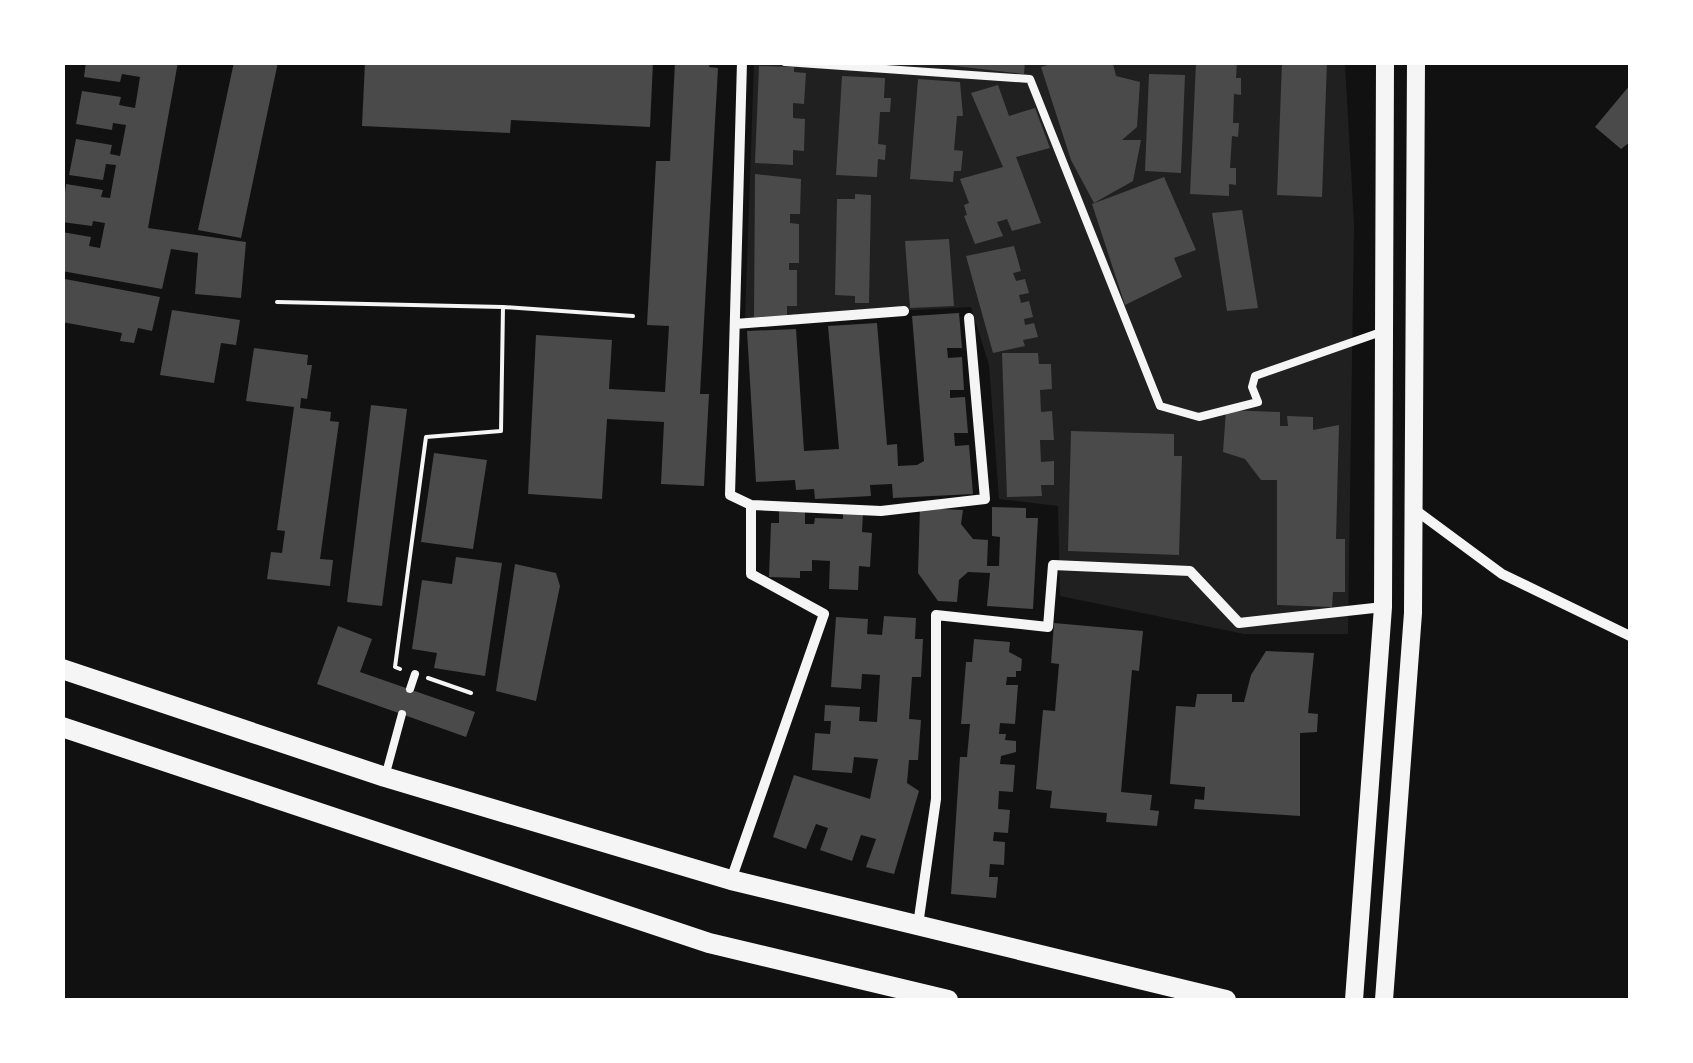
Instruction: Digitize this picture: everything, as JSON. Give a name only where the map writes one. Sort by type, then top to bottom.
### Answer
[{"type":"main road","points":[[62,670],[385,777],[731,880],[1226,1000]]},
{"type":"main road","points":[[62,727],[709,943],[911,996],[948,1000]]},
{"type":"street","points":[[742,62],[730,495],[751,505],[881,511],[985,498],[969,318]]},
{"type":"street","points":[[1354,1000],[1383,607],[1385,62]]},
{"type":"street","points":[[1384,1000],[1413,613],[1416,62]]},
{"type":"street","points":[[735,324],[904,311]]},
{"type":"street","points":[[731,880],[824,614],[751,574],[751,505]]},
{"type":"street","points":[[1414,509],[1502,574],[1630,636]]},
{"type":"street","points":[[918,927],[936,799],[936,615],[1048,627],[1054,564],[1190,571],[1239,623],[1383,607]]},
{"type":"lane","points":[[785,62],[1030,79],[1160,406],[1199,417],[1258,402],[1252,387],[1255,376],[1385,330]]},
{"type":"lane","points":[[410,690],[415,674]]},
{"type":"lane","points":[[385,777],[402,714]]},
{"type":"path","points":[[277,302],[503,307],[633,316]]},
{"type":"path","points":[[471,692],[395,667],[426,437],[501,432],[503,307]]},
{"type":"shaded area","points":[[754,63],[1345,63],[1354,224],[1348,634],[1244,634],[1060,596],[1058,506],[999,499],[989,365],[971,307],[745,319]]},
{"type":"building","points":[[86,62],[178,62],[148,228],[246,242],[241,298],[195,294],[198,253],[171,249],[162,289],[62,271],[62,232],[91,237],[89,246],[100,248],[105,223],[93,221],[92,226],[62,222],[66,184],[103,190],[101,197],[110,198],[116,165],[106,164],[103,180],[69,175],[76,139],[112,145],[110,154],[120,156],[126,125],[113,123],[112,130],[76,124],[82,91],[121,97],[119,105],[135,108],[140,77],[122,74],[120,82],[84,77]]},
{"type":"building","points":[[234,62],[278,62],[241,238],[198,230]]},
{"type":"building","points":[[365,62],[653,62],[650,127],[511,120],[510,133],[362,126]]},
{"type":"building","points":[[675,62],[710,62],[709,67],[718,68],[700,394],[709,394],[704,486],[661,484],[664,422],[607,419],[602,499],[528,494],[536,335],[612,340],[609,389],[665,392],[669,326],[647,325],[656,161],[670,161]]},
{"type":"building","points":[[920,62],[1025,62],[1024,74]]},
{"type":"building","points":[[1058,62],[1113,64],[1116,76],[1140,82],[1137,127],[1122,140],[1141,140],[1133,181],[1094,203],[1071,160],[1041,67]]},
{"type":"building","points":[[1196,62],[1237,62],[1236,78],[1241,78],[1241,95],[1234,94],[1233,123],[1239,123],[1238,137],[1232,136],[1230,168],[1236,168],[1236,185],[1229,184],[1229,196],[1190,194]]},
{"type":"building","points":[[1282,62],[1327,62],[1322,197],[1277,195]]},
{"type":"building","points":[[759,66],[794,67],[794,72],[806,73],[804,104],[793,103],[793,118],[805,119],[804,151],[793,150],[793,165],[755,163]]},
{"type":"building","points":[[1149,74],[1185,75],[1181,173],[1145,171]]},
{"type":"building","points":[[842,76],[885,78],[884,98],[891,98],[890,112],[880,112],[878,144],[886,145],[885,160],[878,159],[877,177],[836,175]]},
{"type":"building","points":[[918,79],[960,82],[963,116],[957,116],[954,150],[963,151],[961,171],[954,171],[953,182],[910,179]]},
{"type":"building","points":[[998,85],[1009,116],[1035,108],[1050,148],[1016,157],[1041,223],[1012,231],[1007,219],[997,222],[1003,236],[975,244],[964,216],[964,205],[969,203],[960,179],[1003,167],[971,93]]},
{"type":"building","points":[[1630,85],[1630,142],[1621,149],[1595,127]]},
{"type":"building","points":[[755,174],[801,179],[800,214],[790,214],[790,223],[799,224],[799,263],[789,263],[789,270],[797,270],[797,306],[787,306],[787,318],[754,317]]},
{"type":"building","points":[[1164,177],[1196,250],[1174,258],[1182,277],[1125,305],[1092,204]]},
{"type":"building","points":[[855,194],[871,195],[869,303],[855,303],[855,296],[835,295],[837,199],[855,199]]},
{"type":"building","points":[[1242,210],[1258,308],[1227,311],[1212,213]]},
{"type":"building","points":[[949,239],[954,306],[910,308],[905,241]]},
{"type":"building","points":[[1014,246],[1021,271],[1013,273],[1016,281],[1025,279],[1029,293],[1019,295],[1021,303],[1029,301],[1033,317],[1024,319],[1025,325],[1034,323],[1038,337],[1023,340],[1025,346],[993,353],[966,256]]},
{"type":"building","points":[[65,279],[160,297],[152,331],[138,328],[134,343],[120,341],[122,333],[62,322]]},
{"type":"building","points":[[172,310],[240,320],[236,345],[221,343],[214,383],[160,375]]},
{"type":"building","points":[[959,313],[962,348],[947,348],[948,358],[962,357],[964,390],[950,390],[950,398],[965,397],[968,433],[954,433],[955,446],[969,445],[973,494],[893,498],[892,484],[870,485],[871,496],[815,499],[814,489],[796,490],[795,480],[756,482],[747,331],[796,329],[804,451],[839,449],[828,326],[877,323],[887,445],[897,444],[898,466],[917,465],[924,461],[912,316]]},
{"type":"building","points":[[254,348],[308,355],[307,365],[312,365],[307,399],[301,398],[300,408],[331,412],[330,421],[339,422],[320,559],[333,560],[330,586],[267,579],[271,552],[282,553],[285,531],[277,530],[294,407],[246,401]]},
{"type":"building","points":[[1002,353],[1038,353],[1039,364],[1051,364],[1052,389],[1040,390],[1041,412],[1052,411],[1054,440],[1040,440],[1041,462],[1054,461],[1054,485],[1041,485],[1042,496],[1007,497]]},
{"type":"building","points":[[371,405],[407,409],[382,606],[347,602]]},
{"type":"building","points":[[1226,410],[1280,412],[1280,426],[1288,426],[1287,416],[1313,417],[1313,430],[1339,425],[1336,539],[1345,539],[1345,592],[1333,592],[1332,607],[1277,605],[1277,480],[1261,480],[1245,459],[1223,452]]},
{"type":"building","points":[[1071,431],[1174,434],[1174,456],[1182,456],[1179,555],[1068,551]]},
{"type":"building","points":[[434,453],[487,460],[473,549],[421,542]]},
{"type":"building","points":[[992,507],[1026,508],[1026,518],[1038,518],[1033,609],[987,606],[990,573],[968,572],[959,580],[957,602],[938,601],[918,573],[920,508],[963,510],[961,524],[973,539],[988,540],[987,566],[999,566],[1000,537],[992,536]]},
{"type":"building","points":[[779,509],[805,510],[805,524],[814,524],[815,518],[843,519],[843,512],[863,513],[862,532],[872,533],[870,567],[859,566],[858,590],[829,589],[830,561],[812,560],[812,571],[800,571],[800,578],[769,577],[771,523],[779,523]]},
{"type":"building","points":[[456,557],[502,563],[485,676],[434,668],[437,653],[412,649],[422,580],[452,584]]},
{"type":"building","points":[[515,564],[556,573],[560,586],[536,701],[496,691]]},
{"type":"building","points":[[884,616],[916,618],[915,639],[923,639],[921,677],[912,677],[909,719],[921,720],[918,760],[909,760],[907,783],[919,791],[894,874],[866,867],[876,839],[861,835],[852,861],[820,850],[828,828],[816,824],[806,849],[773,837],[794,775],[870,799],[878,759],[854,757],[852,773],[812,770],[815,733],[830,734],[831,721],[824,721],[825,705],[860,707],[859,721],[877,722],[880,675],[862,674],[861,689],[831,687],[836,617],[868,619],[867,634],[882,635]]},
{"type":"building","points":[[1054,623],[1143,631],[1139,671],[1132,670],[1121,792],[1152,795],[1150,810],[1159,811],[1157,826],[1106,822],[1107,813],[1050,808],[1052,791],[1036,789],[1043,710],[1055,711],[1059,664],[1051,663]]},
{"type":"building","points":[[338,626],[372,639],[360,672],[475,712],[466,737],[317,684]]},
{"type":"building","points":[[974,639],[1010,642],[1009,652],[1022,659],[1021,671],[1016,671],[1016,677],[1007,677],[1006,685],[1018,685],[1015,724],[1000,723],[999,734],[1006,734],[1005,740],[1016,741],[1016,752],[1001,756],[1000,764],[1015,765],[1013,792],[999,791],[998,809],[1010,810],[1008,833],[994,832],[993,841],[1005,842],[1004,865],[990,864],[989,877],[998,877],[996,898],[951,894],[960,757],[967,757],[970,724],[961,724],[966,662],[972,662]]},
{"type":"building","points":[[1266,651],[1314,653],[1308,713],[1318,714],[1317,732],[1300,733],[1300,816],[1194,809],[1195,799],[1204,800],[1205,787],[1170,784],[1176,706],[1195,707],[1197,694],[1232,694],[1232,702],[1244,702],[1251,675]]}]
